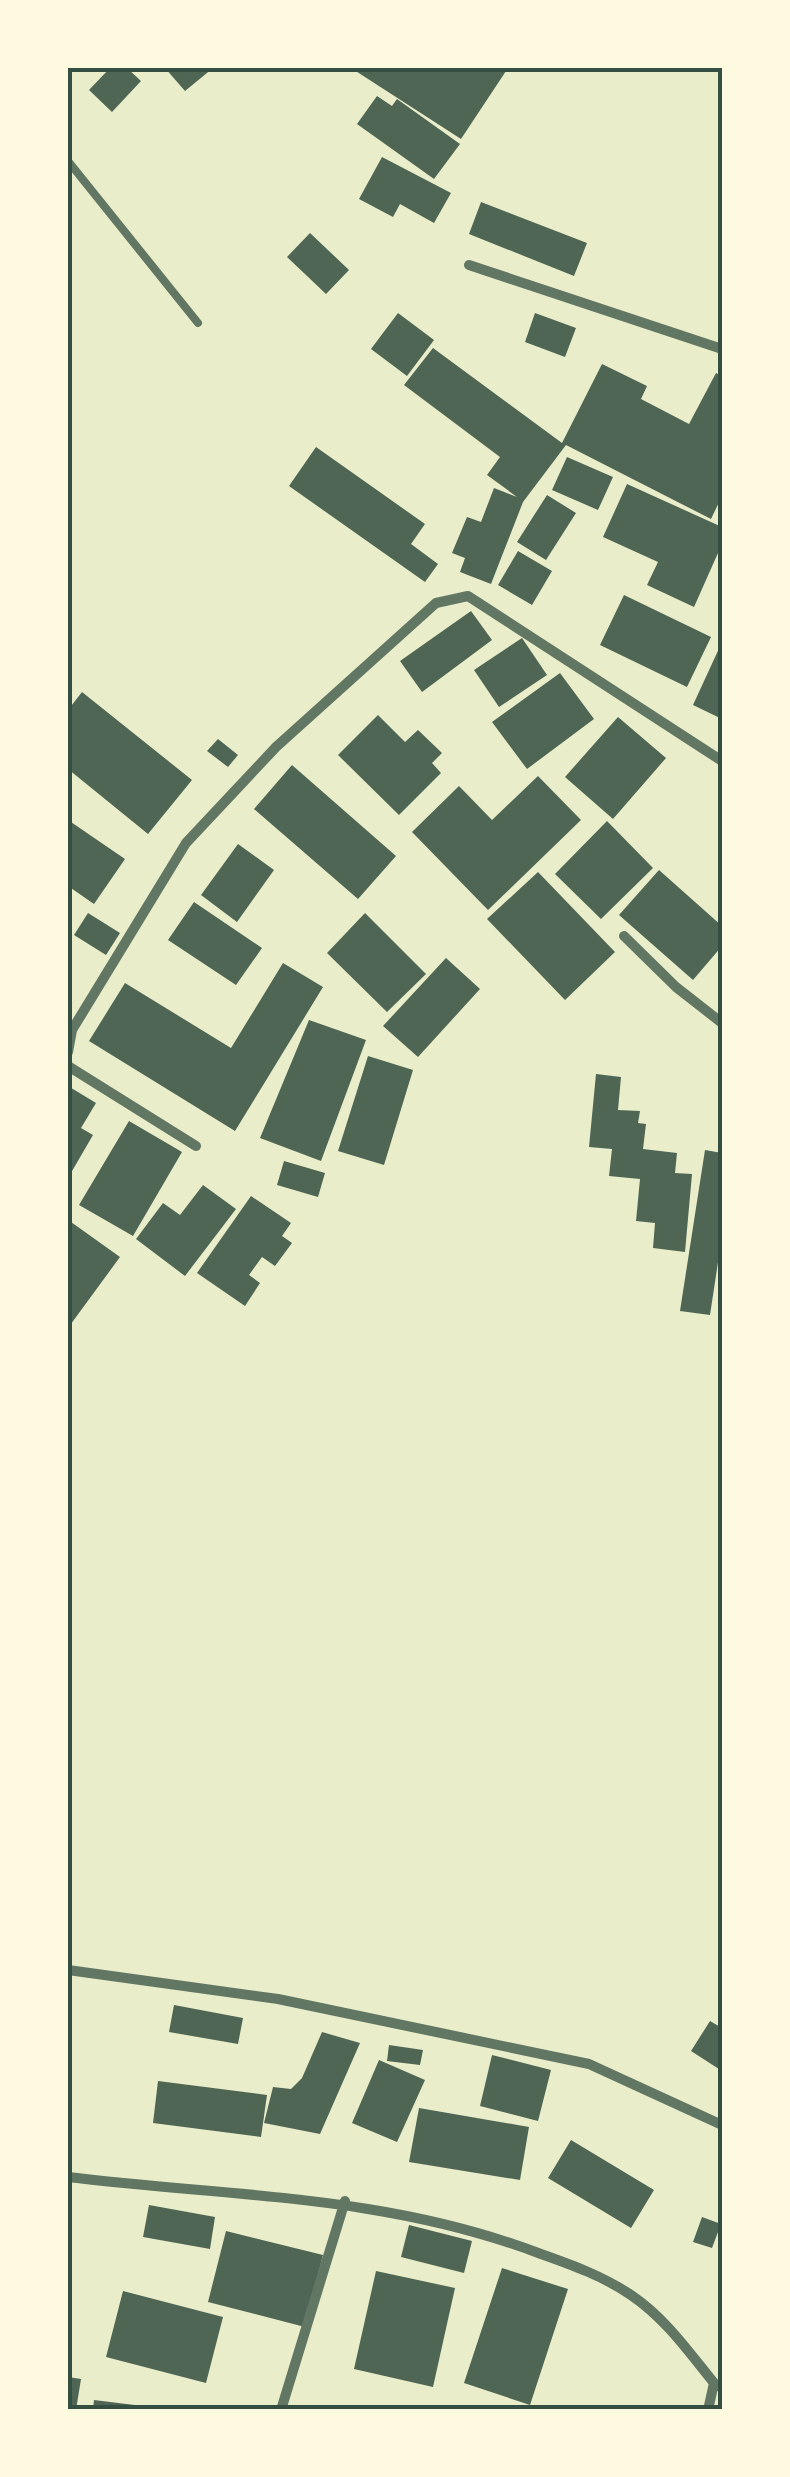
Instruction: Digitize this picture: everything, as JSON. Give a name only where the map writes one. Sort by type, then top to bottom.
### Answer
[{"type":"street","points":[[469,265],[722,349]]},
{"type":"street","points":[[68,1052],[72,1030],[186,843],[276,747],[436,603],[468,596],[722,761]]},
{"type":"street","points":[[624,936],[676,987],[722,1023]]},
{"type":"street","points":[[68,1066],[196,1146]]},
{"type":"street","points":[[68,1970],[278,1999],[589,2064],[722,2124]]},
{"type":"street","points":[[68,2177],[345,2202],[500,2238],[600,2276],[666,2324],[718,2386],[708,2410]]},
{"type":"street","points":[[280,2410],[345,2202]]},
{"type":"lane","points":[[68,161],[198,323]]},
{"type":"building","points":[[110,68],[127,68],[141,81],[112,112],[89,90]]},
{"type":"building","points":[[165,68],[213,68],[185,91]]},
{"type":"building","points":[[351,68],[508,68],[461,139]]},
{"type":"building","points":[[377,96],[392,106],[397,99],[460,144],[434,179],[357,124]]},
{"type":"building","points":[[382,157],[451,193],[434,223],[400,204],[393,217],[359,199]]},
{"type":"building","points":[[481,202],[587,243],[574,276],[469,234]]},
{"type":"building","points":[[310,233],[349,270],[326,294],[287,257]]},
{"type":"building","points":[[398,313],[434,340],[407,376],[371,349]]},
{"type":"building","points":[[535,313],[576,328],[565,357],[525,342]]},
{"type":"building","points":[[433,348],[562,443],[602,364],[647,386],[641,399],[689,424],[716,373],[722,376],[722,496],[711,519],[566,445],[523,502],[491,584],[460,572],[465,558],[452,553],[467,517],[481,522],[494,488],[517,497],[487,475],[500,457],[404,385]]},
{"type":"building","points":[[316,447],[425,524],[411,544],[438,564],[425,582],[289,486]]},
{"type":"building","points":[[567,457],[613,477],[598,510],[552,490]]},
{"type":"building","points":[[627,484],[722,527],[722,544],[694,607],[647,585],[658,562],[603,537]]},
{"type":"building","points":[[547,495],[576,513],[546,560],[517,542]]},
{"type":"building","points":[[518,551],[552,571],[532,605],[498,585]]},
{"type":"building","points":[[624,595],[711,637],[687,687],[600,645]]},
{"type":"building","points":[[471,611],[492,640],[422,692],[400,661]]},
{"type":"building","points":[[522,638],[547,675],[499,707],[474,670]]},
{"type":"building","points":[[722,642],[722,719],[693,705]]},
{"type":"building","points":[[560,673],[594,719],[527,769],[492,722]]},
{"type":"building","points":[[82,692],[192,780],[148,834],[68,769],[68,710]]},
{"type":"building","points":[[378,715],[405,742],[418,730],[442,753],[432,763],[441,773],[399,815],[338,755]]},
{"type":"building","points":[[618,717],[666,758],[613,819],[565,777]]},
{"type":"building","points":[[218,739],[238,755],[228,767],[207,751]]},
{"type":"building","points":[[292,765],[396,856],[358,899],[254,809]]},
{"type":"building","points":[[538,776],[581,820],[488,910],[412,832],[459,786],[492,820]]},
{"type":"building","points":[[68,820],[125,859],[94,904],[68,886]]},
{"type":"building","points":[[607,821],[653,868],[601,919],[555,874]]},
{"type":"building","points":[[238,844],[274,870],[237,922],[201,895]]},
{"type":"building","points":[[659,870],[722,926],[722,946],[693,980],[619,915]]},
{"type":"building","points":[[538,872],[615,952],[565,1000],[487,919]]},
{"type":"building","points":[[194,902],[262,948],[236,985],[168,940]]},
{"type":"building","points":[[88,913],[120,933],[106,955],[74,935]]},
{"type":"building","points":[[365,913],[426,974],[387,1012],[327,953]]},
{"type":"building","points":[[446,958],[480,989],[418,1057],[383,1026]]},
{"type":"building","points":[[283,963],[323,987],[235,1131],[89,1041],[125,983],[231,1048]]},
{"type":"building","points":[[309,1020],[366,1040],[321,1161],[260,1138]]},
{"type":"building","points":[[368,1056],[413,1070],[384,1165],[338,1151]]},
{"type":"building","points":[[596,1074],[621,1077],[618,1110],[640,1111],[638,1123],[646,1124],[643,1149],[677,1153],[675,1173],[692,1174],[685,1252],[653,1248],[655,1223],[636,1221],[640,1179],[609,1176],[612,1149],[589,1147]]},
{"type":"building","points":[[68,1086],[96,1103],[81,1128],[93,1135],[68,1178]]},
{"type":"building","points":[[129,1121],[182,1152],[133,1236],[79,1205]]},
{"type":"building","points":[[705,1150],[722,1153],[722,1236],[710,1315],[680,1311]]},
{"type":"building","points":[[284,1161],[325,1173],[318,1197],[277,1185]]},
{"type":"building","points":[[203,1185],[236,1209],[185,1276],[136,1239],[163,1203],[180,1215]]},
{"type":"building","points":[[251,1196],[291,1223],[282,1236],[292,1243],[275,1266],[262,1257],[249,1275],[260,1283],[245,1306],[197,1273]]},
{"type":"building","points":[[71,1222],[120,1257],[68,1328],[68,1226]]},
{"type":"building","points":[[174,2005],[243,2018],[238,2044],[169,2032]]},
{"type":"building","points":[[710,2021],[722,2028],[722,2071],[691,2051]]},
{"type":"building","points":[[322,2032],[360,2043],[320,2134],[264,2123],[273,2087],[291,2089],[302,2078]]},
{"type":"building","points":[[389,2045],[423,2050],[420,2065],[387,2061]]},
{"type":"building","points":[[492,2055],[551,2070],[538,2121],[480,2106]]},
{"type":"building","points":[[379,2060],[425,2080],[397,2142],[352,2123]]},
{"type":"building","points":[[158,2081],[267,2095],[261,2137],[153,2123]]},
{"type":"building","points":[[419,2108],[529,2127],[520,2180],[409,2162]]},
{"type":"building","points":[[571,2140],[654,2190],[631,2228],[548,2178]]},
{"type":"building","points":[[149,2205],[215,2217],[210,2249],[143,2237]]},
{"type":"building","points":[[702,2217],[721,2224],[712,2248],[693,2242]]},
{"type":"building","points":[[409,2225],[472,2241],[464,2273],[401,2257]]},
{"type":"building","points":[[226,2231],[323,2255],[305,2327],[208,2302]]},
{"type":"building","points":[[502,2268],[568,2289],[530,2405],[464,2383]]},
{"type":"building","points":[[376,2271],[455,2288],[433,2387],[354,2369]]},
{"type":"building","points":[[123,2291],[223,2317],[206,2383],[106,2357]]},
{"type":"building","points":[[68,2377],[81,2379],[76,2410],[68,2410]]},
{"type":"building","points":[[94,2400],[151,2407],[151,2410],[93,2410]]}]
